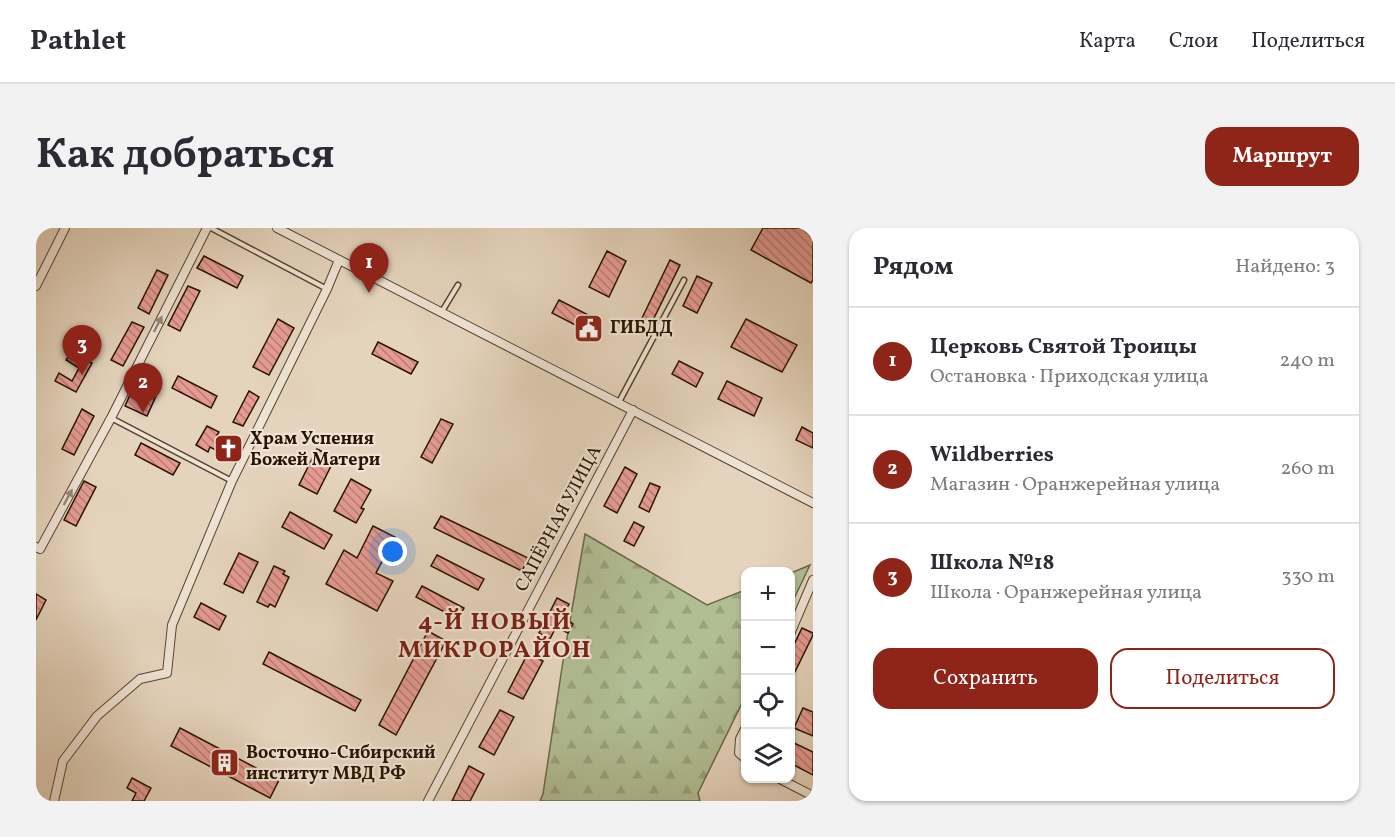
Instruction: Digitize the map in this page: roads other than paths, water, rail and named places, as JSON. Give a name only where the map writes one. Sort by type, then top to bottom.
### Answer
[{"type":"street","points":[[36,286],[65,228]]},
{"type":"street","points":[[38,548],[111,418],[209,228]]},
{"type":"street","points":[[281,229],[441,314],[813,503]]},
{"type":"street","points":[[54,801],[63,761],[97,716],[140,679],[168,674],[172,625],[232,481],[327,289],[339,260]]},
{"type":"street","name":"САПЁРНАЯ УЛИЦА","points":[[428,801],[633,410]]},
{"type":"street","points":[[795,622],[813,580]]},
{"type":"street","points":[[741,737],[739,753],[741,755]]},
{"type":"street","points":[[788,783],[813,796]]},
{"type":"lane","points":[[209,228],[327,289]]},
{"type":"lane","points":[[619,403],[684,280]]},
{"type":"lane","points":[[441,314],[458,285]]},
{"type":"lane","points":[[111,418],[232,481]]},
{"type":"place","name":"Церковь Святой Троицы","points":[[369,293]]},
{"type":"place","name":"ГИБДД","points":[[589,328]]},
{"type":"place","name":"Школа №18","points":[[82,375]]},
{"type":"place","name":"Wildberries","points":[[143,413]]},
{"type":"place","name":"Храм Успения Божей Матери","points":[[229,449]]},
{"type":"place","name":"Восточно-Сибирский институт МВД РФ","points":[[225,763]]},
{"type":"district","name":"4-Й НОВЫЙ МИКРОРАЙОН","points":[[495,637]]}]
